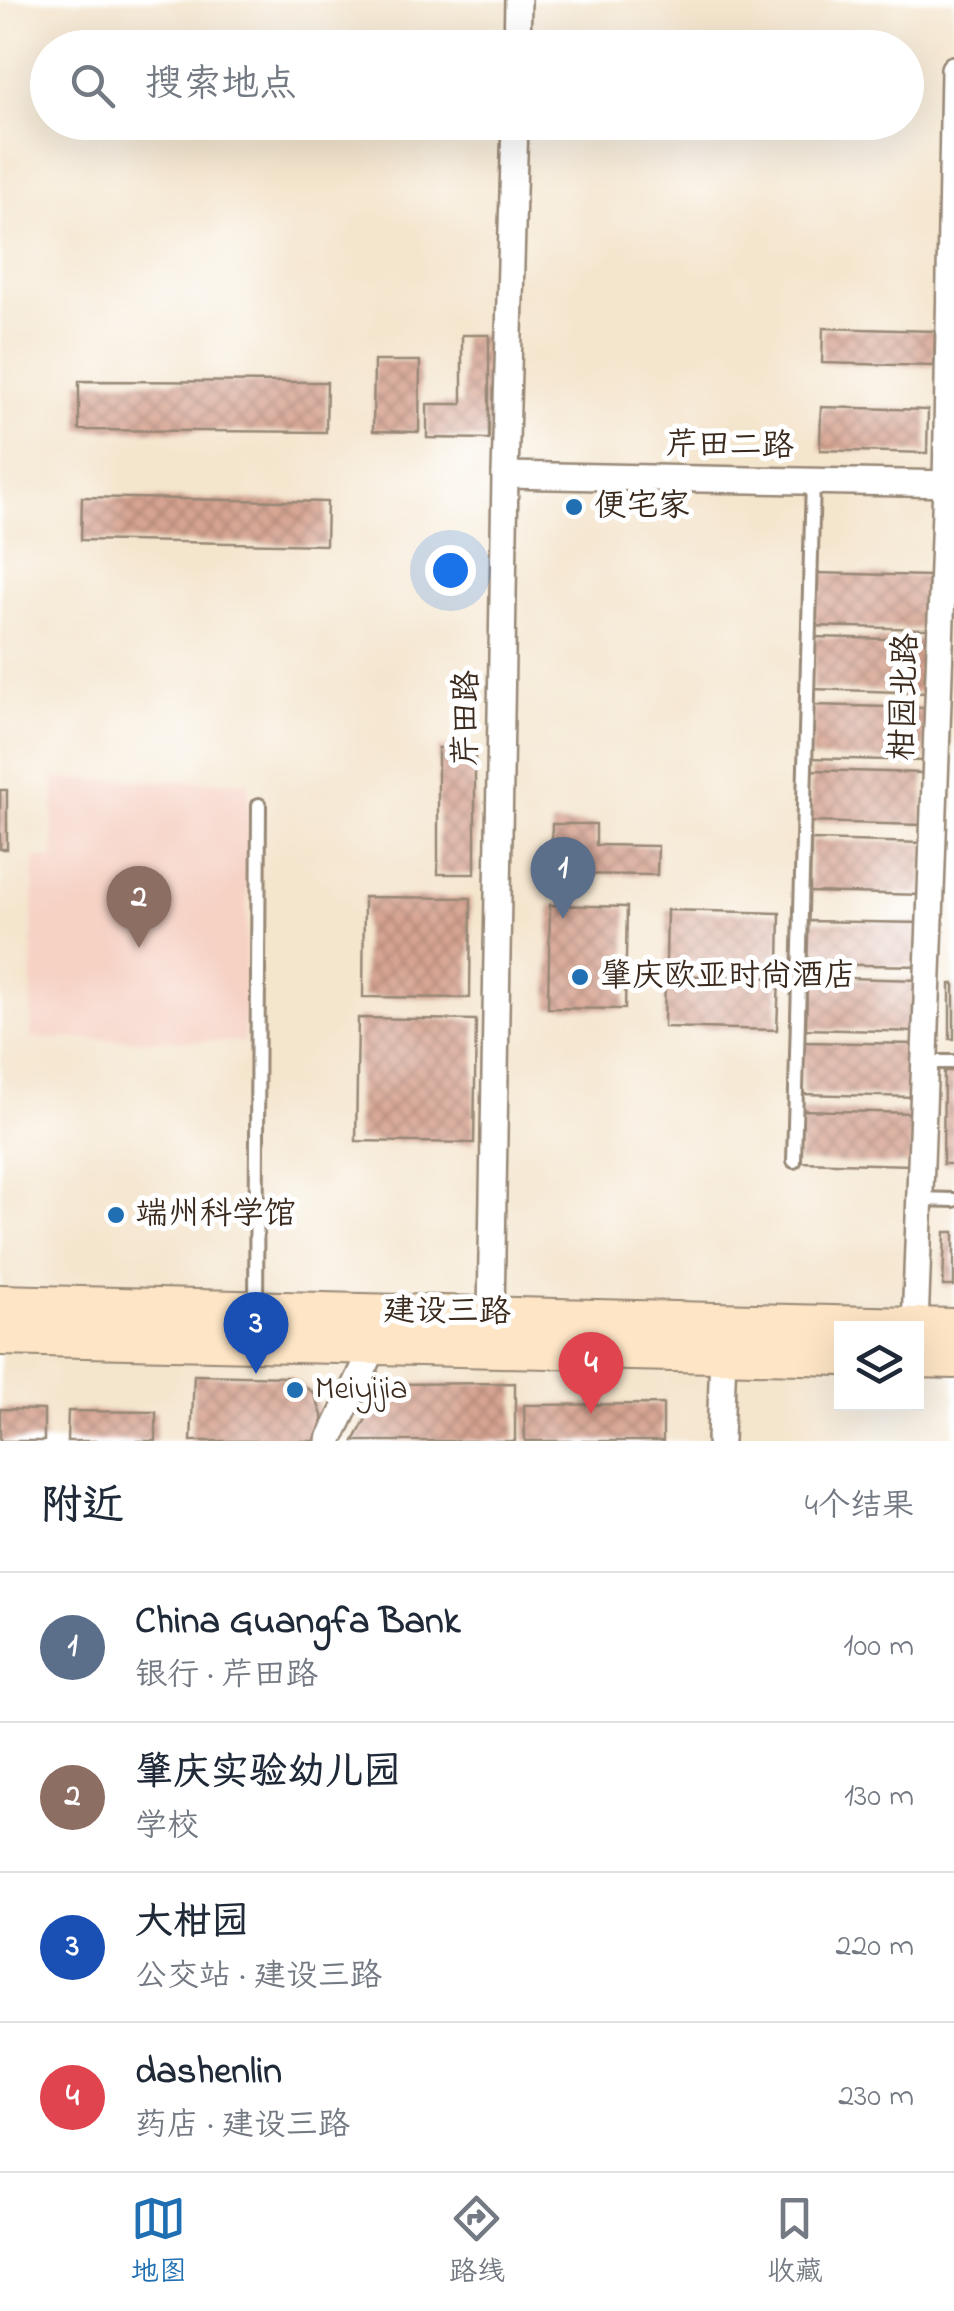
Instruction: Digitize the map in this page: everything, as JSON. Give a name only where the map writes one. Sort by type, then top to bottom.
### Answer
[{"type":"main road","name":"建设三路","points":[[0,1304],[491,1314],[834,1337]]},
{"type":"main road","name":"建设三路","points":[[924,1339],[954,1328]]},
{"type":"main road","name":"建设三路","points":[[0,1336],[834,1356]]},
{"type":"main road","name":"建设三路","points":[[924,1346],[954,1359]]},
{"type":"street","points":[[517,30],[518,0]]},
{"type":"street","name":"柑园北路","points":[[917,1321],[925,1062],[945,767],[954,69]]},
{"type":"street","name":"芹田路","points":[[491,1314],[514,140]]},
{"type":"street","name":"芹田二路","points":[[505,476],[950,483]]},
{"type":"street","points":[[328,1441],[375,1345]]},
{"type":"street","points":[[720,1441],[723,1352]]},
{"type":"lane","points":[[794,1161],[814,481]]},
{"type":"lane","points":[[256,1309],[259,804]]},
{"type":"lane","points":[[925,1062],[954,1062]]},
{"type":"lane","points":[[920,1200],[954,1200]]},
{"type":"shaded area","points":[[54,779],[249,782],[244,1042],[31,1038],[34,858],[53,858]]},
{"type":"building","points":[[823,328],[935,331],[934,366],[822,363]]},
{"type":"building","points":[[462,335],[489,335],[489,439],[427,438],[427,404],[462,404]]},
{"type":"building","points":[[374,361],[420,361],[419,432],[373,431]]},
{"type":"building","points":[[79,381],[327,382],[326,432],[79,430]]},
{"type":"building","points":[[821,407],[928,410],[927,453],[820,450]]},
{"type":"building","points":[[82,497],[327,502],[326,545],[81,540]]},
{"type":"building","points":[[816,573],[929,576],[927,629],[814,626]]},
{"type":"building","points":[[814,637],[927,640],[926,693],[813,689]]},
{"type":"building","points":[[813,705],[926,708],[925,761],[811,758]]},
{"type":"building","points":[[438,748],[475,748],[475,874],[438,874]]},
{"type":"building","points":[[811,770],[924,773],[923,825],[810,822]]},
{"type":"building","points":[[0,790],[7,790],[7,849],[0,849]]},
{"type":"building","points":[[552,824],[596,824],[596,845],[658,846],[657,875],[551,874]]},
{"type":"building","points":[[811,840],[925,843],[923,895],[810,892]]},
{"type":"building","points":[[364,897],[471,898],[470,998],[363,997]]},
{"type":"building","points":[[550,905],[627,907],[625,1009],[548,1008]]},
{"type":"building","points":[[667,910],[780,913],[779,965],[666,962]]},
{"type":"building","points":[[806,921],[925,923],[924,966],[805,964]]},
{"type":"building","points":[[665,975],[779,978],[777,1030],[664,1027]]},
{"type":"building","points":[[807,977],[920,980],[919,1032],[806,1029]]},
{"type":"building","points":[[950,984],[954,984],[954,1039],[950,1039]]},
{"type":"building","points":[[358,1018],[476,1020],[474,1143],[356,1141]]},
{"type":"building","points":[[803,1042],[916,1044],[915,1097],[802,1094]]},
{"type":"building","points":[[944,1071],[954,1071],[954,1164],[943,1164]]},
{"type":"building","points":[[800,1110],[913,1113],[912,1165],[798,1162]]},
{"type":"building","points":[[945,1232],[954,1232],[954,1286],[943,1286]]},
{"type":"building","points":[[194,1375],[290,1377],[314,1393],[322,1415],[321,1441],[191,1441]]},
{"type":"building","points":[[515,1383],[515,1441],[354,1441],[385,1384]]},
{"type":"building","points":[[663,1404],[663,1441],[525,1441],[524,1405]]},
{"type":"building","points":[[0,1409],[44,1410],[44,1441],[0,1441]]},
{"type":"building","points":[[68,1411],[156,1412],[156,1441],[67,1441]]},
{"type":"place","name":"便宅家","points":[[574,507]]},
{"type":"place","name":"China Guangfa Bank","points":[[563,919]]},
{"type":"place","name":"肇庆实验幼儿园","points":[[139,948]]},
{"type":"place","name":"肇庆欧亚时尚酒店","points":[[580,977]]},
{"type":"place","name":"端州科学馆","points":[[116,1215]]},
{"type":"place","name":"大柑园","points":[[256,1374]]},
{"type":"place","name":"Meiyijia","points":[[295,1390]]},
{"type":"place","name":"dashenlin","points":[[591,1414]]}]
